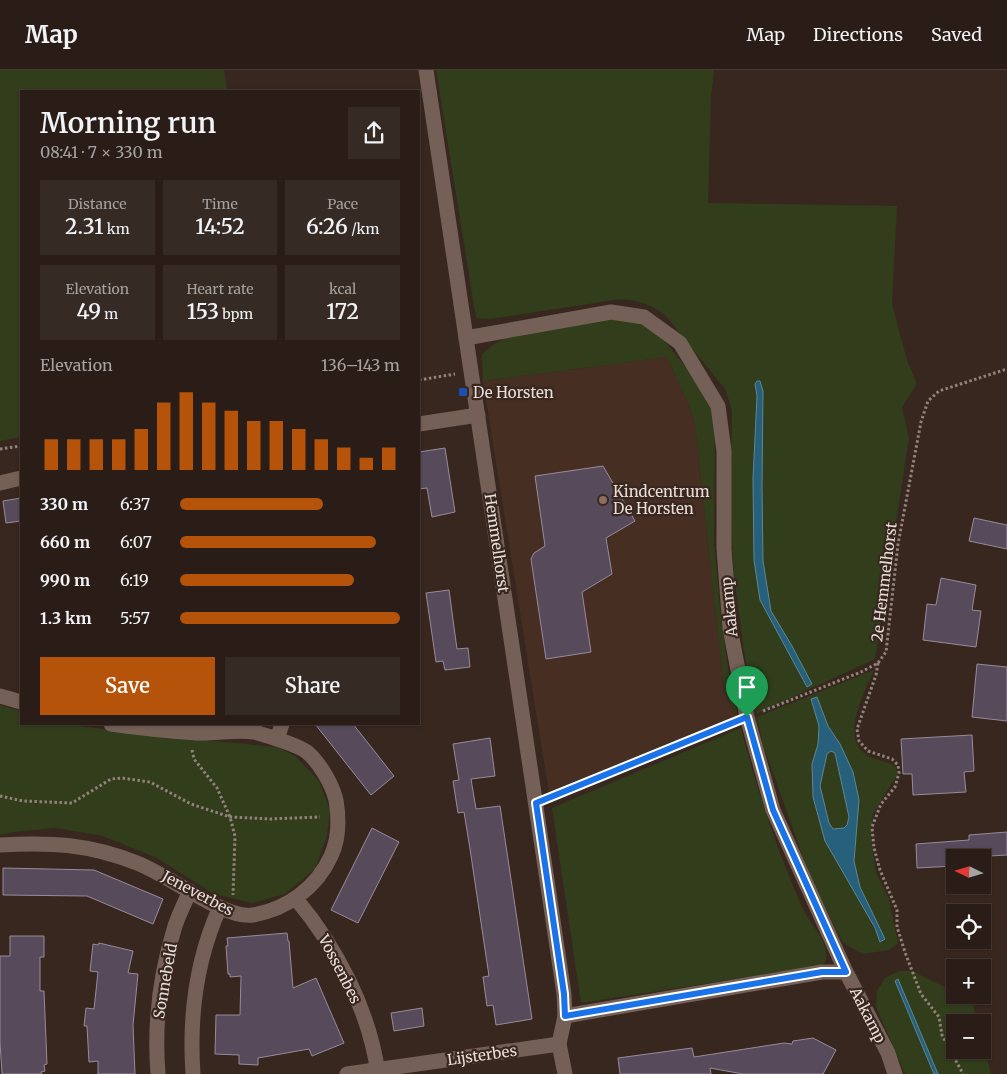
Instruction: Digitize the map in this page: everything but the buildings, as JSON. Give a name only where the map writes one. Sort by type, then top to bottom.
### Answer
[{"type":"street","name":"Hemmelhorst","points":[[426,70],[564,994],[565,1016],[559,1044]]},
{"type":"street","name":"Aakamp","points":[[466,338],[611,312],[644,317],[680,343],[718,406],[724,451],[724,549],[730,628],[747,717],[773,810],[846,972],[888,1054],[895,1074]]},
{"type":"street","points":[[420,424],[478,415]]},
{"type":"street","points":[[0,483],[20,478]]},
{"type":"street","points":[[0,696],[20,702]]},
{"type":"street","name":"Jeneverbes","points":[[0,845],[62,844],[101,850],[139,863],[190,891],[238,914],[252,915],[276,908],[296,899],[321,875],[332,854],[338,816],[334,791],[321,769],[306,752],[277,739],[253,732],[192,732],[126,725]]},
{"type":"street","points":[[277,739],[282,725]]},
{"type":"street","name":"Sonnebeld","points":[[158,1074],[157,1028],[161,983],[176,924],[190,891]]},
{"type":"street","name":"Vossenbes","points":[[296,899],[319,928],[354,990],[369,1033],[378,1072]]},
{"type":"street","name":"Sonnebeld","points":[[193,1074],[191,1045],[197,978],[211,928],[227,910]]},
{"type":"street","points":[[565,1016],[822,972],[846,972]]},
{"type":"street","points":[[559,1044],[565,1074]]},
{"type":"street","name":"Lijsterbes","points":[[347,1074],[378,1072],[559,1044]]},
{"type":"path","name":"2e Hemmelhorst","points":[[536,803],[861,672],[878,663],[886,652],[898,544],[921,422],[928,402],[939,391],[1007,369]]},
{"type":"path","points":[[420,380],[472,372]]},
{"type":"path","points":[[0,449],[20,446]]},
{"type":"path","points":[[878,663],[876,675],[857,729],[859,741],[868,752],[892,759],[898,765],[899,773],[895,787],[881,804],[872,827],[874,848],[880,870],[897,910],[897,927],[921,994],[939,1017],[942,1035],[963,1074]]},
{"type":"path","points":[[192,732],[191,749],[194,759],[217,788],[230,817],[235,836],[227,910]]},
{"type":"path","points":[[0,796],[23,800],[72,803],[111,779],[122,778],[150,782],[191,804],[230,817],[270,819],[338,816]]},
{"type":"shaded area","name":"Kindcentrum De Horsten","points":[[667,357],[690,408],[695,424],[724,690],[738,719],[724,722],[549,793],[483,381]]},
{"type":"green space","points":[[0,70],[224,70],[227,90],[20,90],[20,437],[0,441]]},
{"type":"green space","points":[[436,70],[714,70],[711,97],[708,203],[897,206],[892,304],[907,360],[917,384],[902,407],[909,438],[875,659],[756,714],[744,652],[734,574],[730,510],[732,411],[725,389],[666,316],[642,303],[614,300],[490,319],[476,318]]},
{"type":"green space","points":[[617,317],[638,320],[664,340],[705,391],[715,419],[714,542],[728,668],[738,719],[724,690],[695,424],[690,408],[667,357],[483,381],[482,354],[493,345],[515,333]]},
{"type":"green space","points":[[874,670],[857,713],[855,735],[857,745],[864,753],[896,767],[897,775],[873,814],[871,837],[876,873],[889,899],[898,943],[889,950],[863,954],[843,943],[810,877],[762,742],[757,717]],"holes":[[[817,697],[828,726],[840,744],[853,772],[859,800],[854,861],[860,887],[885,939],[881,942],[840,868],[812,764],[818,744],[819,726],[811,699]]]},
{"type":"green space","points":[[0,705],[20,711],[20,725],[78,725],[153,735],[277,747],[295,756],[319,781],[330,810],[327,836],[315,869],[285,894],[252,903],[214,894],[157,858],[103,836],[55,828],[0,835]]},
{"type":"green space","points":[[741,728],[776,843],[803,909],[820,935],[826,949],[825,963],[819,966],[581,1003],[552,808]]},
{"type":"green space","points":[[831,751],[835,753],[849,817],[844,828],[833,829],[829,823],[820,786],[827,754]]},
{"type":"green space","points":[[899,971],[912,971],[946,988],[946,1004],[973,1004],[975,1014],[946,1014],[946,1059],[987,1059],[991,1074],[938,1074],[898,979],[895,981],[934,1074],[905,1074],[876,1007],[877,991],[885,978]]},
{"type":"water","points":[[757,381],[760,381],[763,391],[763,561],[771,611],[812,684],[807,687],[760,600],[754,560],[753,479],[757,396],[755,384]]},
{"type":"water","points":[[817,697],[828,726],[840,744],[853,772],[859,800],[854,861],[860,887],[885,939],[880,942],[875,928],[825,841],[813,797],[812,764],[818,744],[819,726],[811,699]],"holes":[[[831,751],[835,753],[849,817],[844,828],[833,829],[829,823],[820,786],[827,754]]]},
{"type":"water","points":[[898,979],[938,1074],[934,1074],[895,981]]},
{"type":"place","name":"De Horsten","points":[[463,392]]},
{"type":"place","name":"Kindcentrum De Horsten","points":[[603,500]]},
{"type":"route","points":[[747,717],[773,810],[846,972],[822,972],[565,1016],[564,994],[536,803],[747,717]]}]
